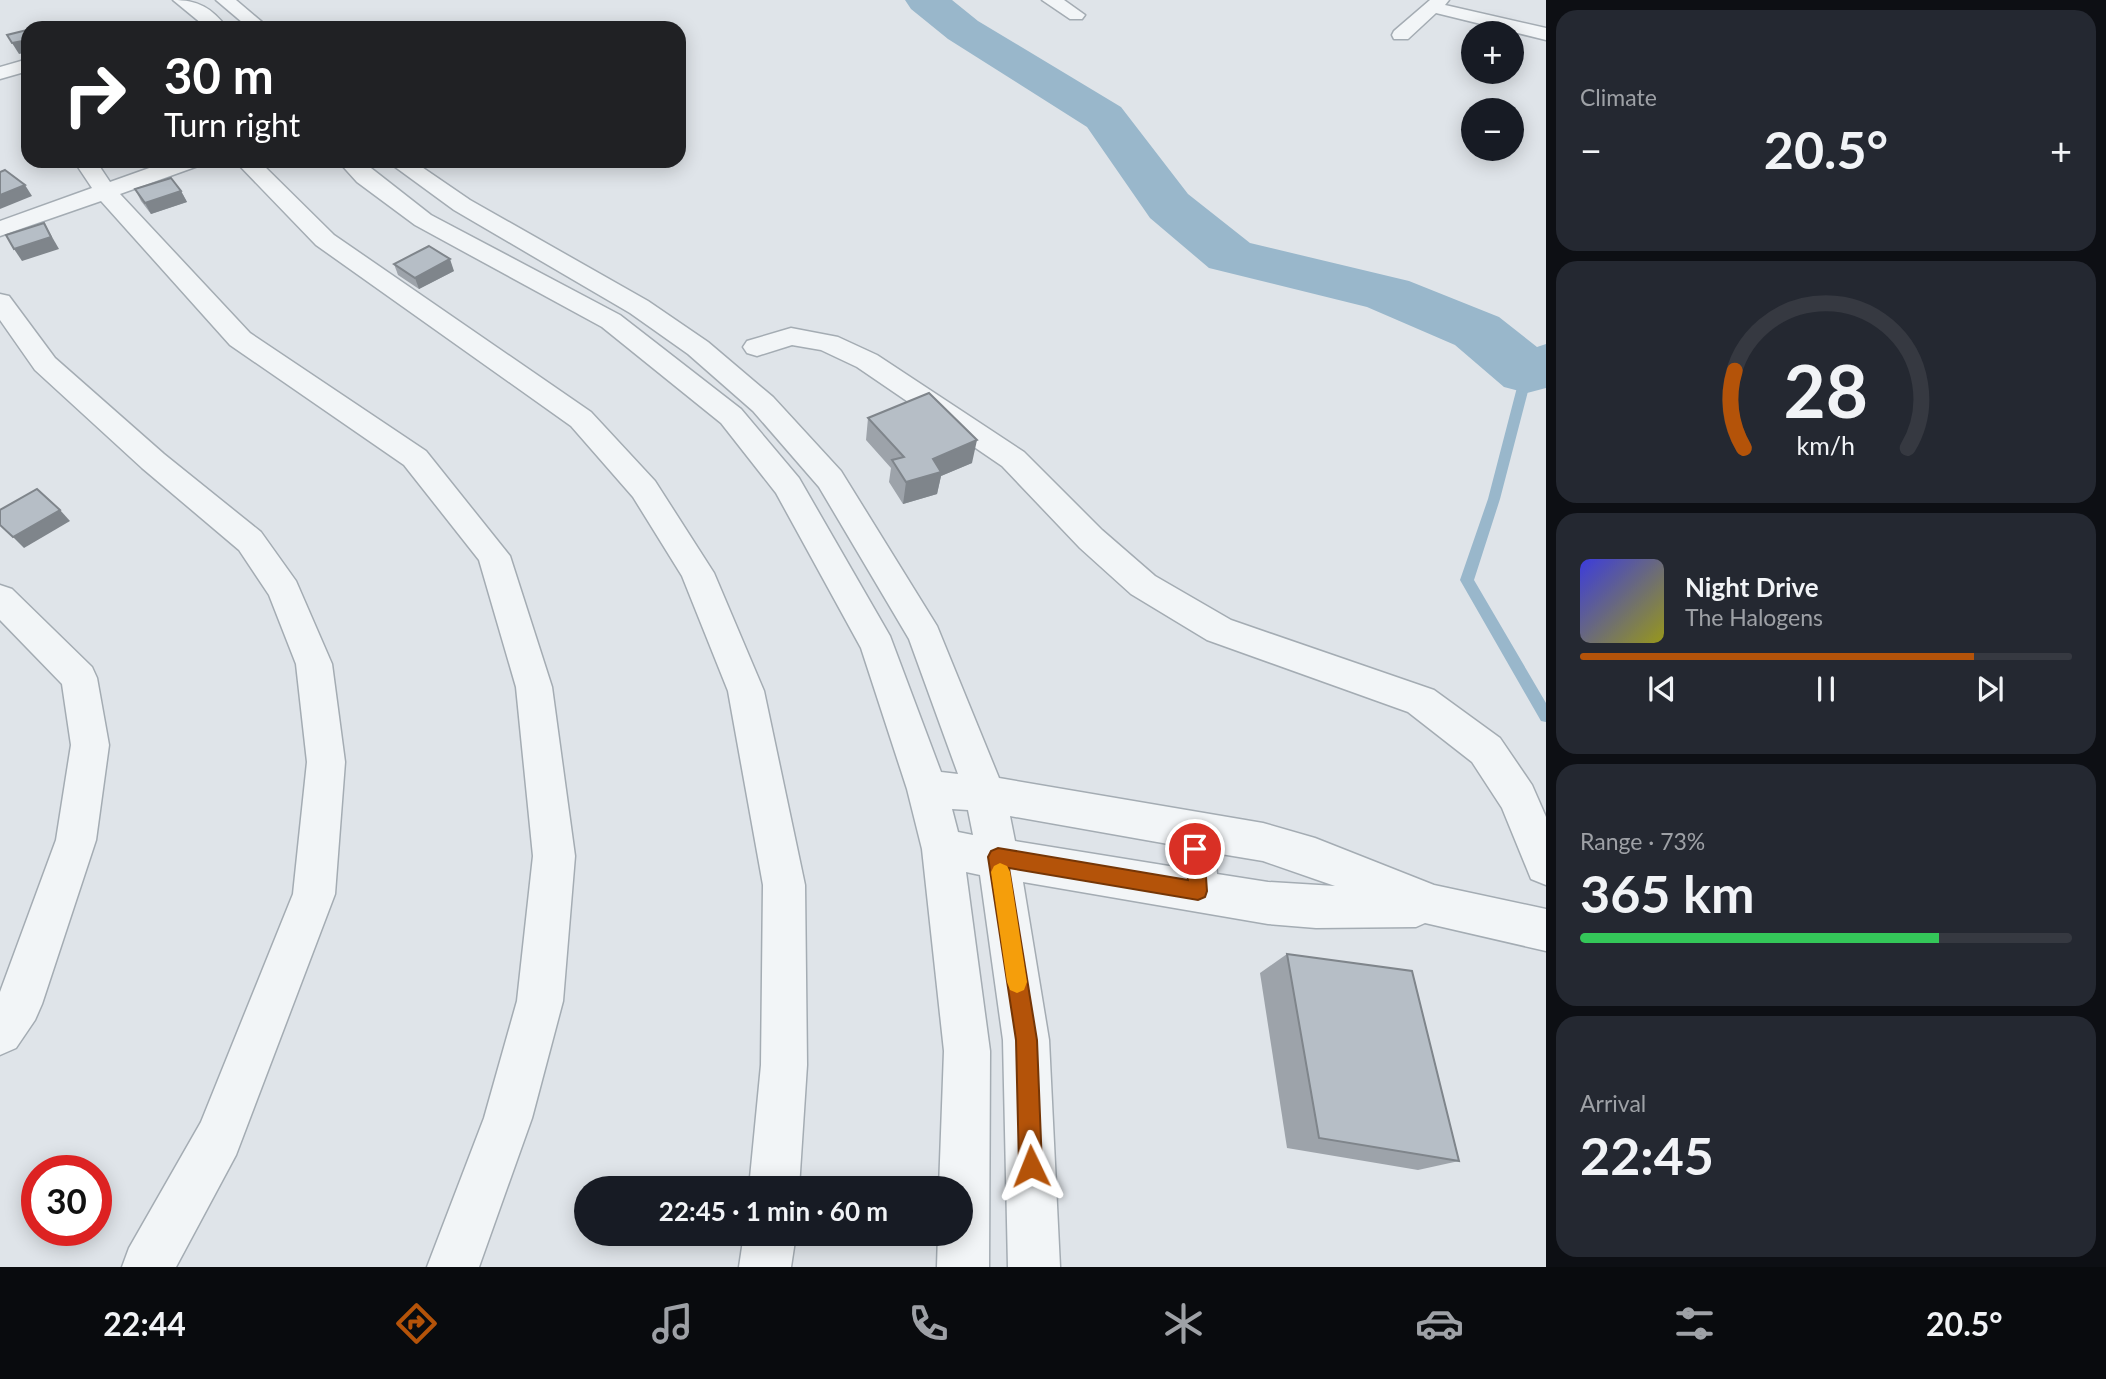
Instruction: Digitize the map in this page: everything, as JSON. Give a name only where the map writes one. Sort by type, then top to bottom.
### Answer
[{"type":"street","points":[[182,0],[211,21]]},
{"type":"street","points":[[225,0],[251,21]]},
{"type":"street","points":[[1051,0],[1076,15]]},
{"type":"street","points":[[1401,35],[1436,4],[1546,34]]},
{"type":"street","points":[[0,73],[21,70]]},
{"type":"street","points":[[90,168],[105,191],[240,339],[415,458],[494,556],[534,687],[554,856],[540,1001],[508,1118],[453,1267]]},
{"type":"street","points":[[0,229],[170,168]]},
{"type":"street","points":[[253,168],[325,240],[581,419],[644,488],[697,573],[746,691],[784,885],[784,1065],[775,1176]]},
{"type":"street","points":[[356,168],[423,220],[611,321],[731,415],[788,486],[878,646],[927,789],[942,849],[967,1051],[963,1267]]},
{"type":"street","points":[[408,168],[462,205],[639,307],[698,348],[763,404],[830,480],[925,636],[985,794],[998,857],[1026,1040],[1034,1267]]},
{"type":"street","points":[[0,302],[45,364],[153,461],[250,541],[284,590],[314,664],[326,762],[314,894],[219,1138],[148,1267]]},
{"type":"street","points":[[757,347],[791,335],[828,343],[867,361],[1013,458],[1091,539],[1143,585],[1219,630],[1421,701],[1486,750],[1518,798],[1546,865]]},
{"type":"street","points":[[0,598],[79,678],[90,745],[76,840],[19,1004],[0,1032]]},
{"type":"street","points":[[927,789],[985,794],[1263,842],[1315,858],[1434,906],[1546,930]]},
{"type":"street","points":[[1193,828],[1198,891]]},
{"type":"street","points":[[942,849],[1268,903],[1315,907],[1434,906]]},
{"type":"street","points":[[765,1267],[768,1246]]},
{"type":"building","points":[[21,32],[21,41],[12,43],[7,35]]},
{"type":"building","points":[[5,170],[25,185],[0,195],[0,172]]},
{"type":"building","points":[[171,178],[181,191],[145,203],[135,189]]},
{"type":"building","points":[[44,223],[51,237],[14,249],[6,235]]},
{"type":"building","points":[[429,246],[450,259],[415,278],[394,264]]},
{"type":"building","points":[[929,393],[977,440],[933,459],[941,472],[906,482],[892,460],[904,457],[868,418]]},
{"type":"building","points":[[37,489],[60,510],[13,537],[0,525],[0,510]]},
{"type":"building","points":[[1287,954],[1412,971],[1459,1161],[1319,1138]]},
{"type":"waterway","points":[[926,0],[963,30],[1104,117],[1169,206],[1230,256],[1388,294],[1477,331],[1527,372],[1546,365]]},
{"type":"waterway","points":[[1527,372],[1494,499],[1467,580],[1546,716]]},
{"type":"slow traffic","points":[[1000,872],[1017,982]]},
{"type":"route","points":[[1031,1166],[1026,1040],[998,857],[1198,891],[1195,849]]}]
